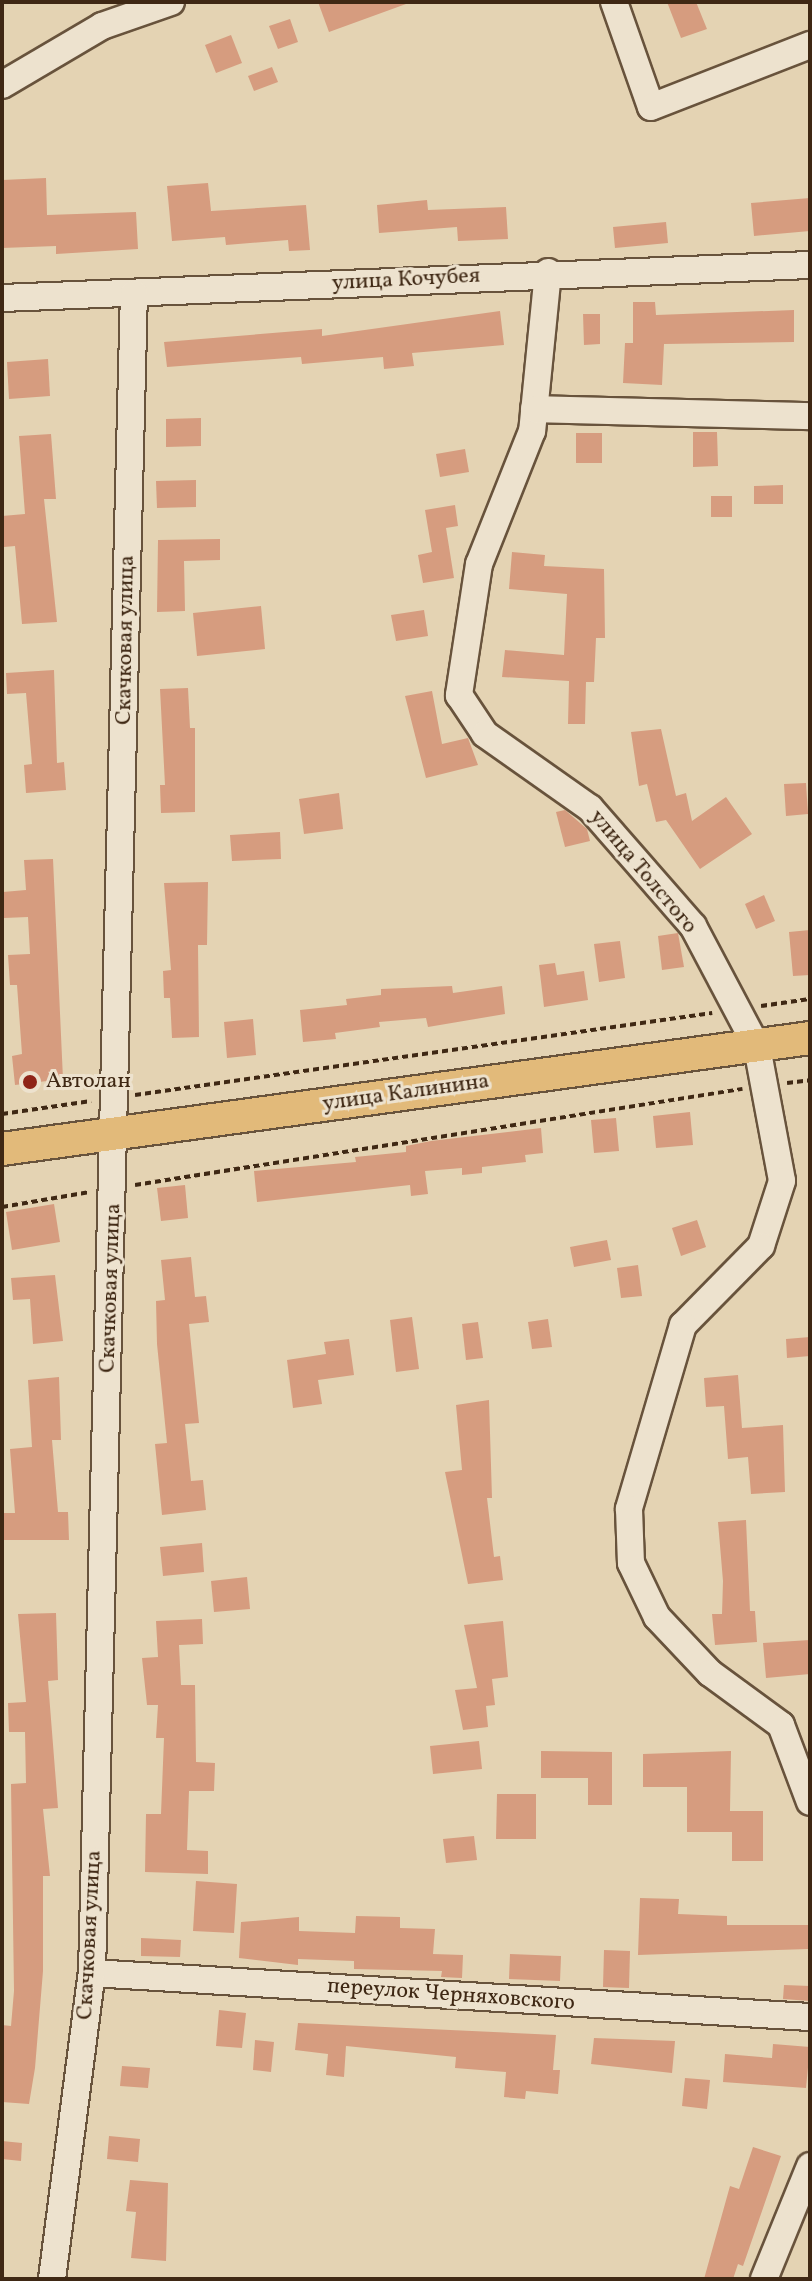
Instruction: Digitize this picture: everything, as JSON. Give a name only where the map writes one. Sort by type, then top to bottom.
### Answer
[{"type":"main road","name":"улица Калинина","points":[[2,1149],[115,1131],[810,1038]]},
{"type":"street","points":[[2,85],[102,26],[171,2]]},
{"type":"street","points":[[614,2],[651,107],[810,45]]},
{"type":"street","name":"улица Кочубея","points":[[2,298],[548,272],[810,265]]},
{"type":"street","name":"улица Толстого","points":[[548,272],[532,431],[479,564],[459,695],[485,734],[590,808],[693,926],[757,1047],[782,1181],[761,1246],[683,1325],[629,1509],[631,1563],[657,1617],[710,1673],[781,1725],[810,1802]]},
{"type":"street","name":"Скачковая улица","points":[[52,2279],[92,1973],[134,294]]},
{"type":"street","points":[[534,409],[810,416]]},
{"type":"street","name":"переулок Черняховского","points":[[92,1973],[810,2017]]},
{"type":"street","points":[[764,2279],[810,2166]]},
{"type":"path","points":[[2,1114],[810,999]]},
{"type":"path","points":[[2,1207],[810,1080]]},
{"type":"building","points":[[318,2],[405,2],[406,4],[329,32]]},
{"type":"building","points":[[667,2],[696,2],[707,29],[681,38]]},
{"type":"building","points":[[290,19],[298,42],[278,49],[269,26]]},
{"type":"building","points":[[231,35],[242,63],[216,73],[205,45]]},
{"type":"building","points":[[272,67],[278,82],[254,91],[248,76]]},
{"type":"building","points":[[46,178],[47,215],[136,212],[138,249],[56,254],[56,246],[2,248],[2,180]]},
{"type":"building","points":[[208,183],[211,211],[306,205],[310,250],[289,251],[288,240],[226,245],[225,237],[172,241],[167,186]]},
{"type":"building","points":[[810,198],[810,231],[754,236],[751,203]]},
{"type":"building","points":[[427,200],[428,210],[506,207],[508,239],[458,241],[457,227],[379,233],[377,205]]},
{"type":"building","points":[[666,222],[668,243],[615,248],[613,227]]},
{"type":"building","points":[[633,302],[655,302],[656,315],[794,310],[794,342],[664,344],[662,385],[623,383],[625,343],[633,343]]},
{"type":"building","points":[[500,311],[504,345],[412,353],[414,366],[384,369],[383,357],[302,364],[301,357],[167,367],[164,342],[322,329],[322,336]]},
{"type":"building","points":[[583,314],[600,314],[600,344],[584,345]]},
{"type":"building","points":[[48,359],[50,396],[9,399],[7,362]]},
{"type":"building","points":[[201,418],[201,446],[166,447],[166,419]]},
{"type":"building","points":[[693,432],[717,432],[718,466],[693,467]]},
{"type":"building","points":[[576,433],[602,433],[602,463],[576,463]]},
{"type":"building","points":[[51,434],[56,499],[44,499],[57,622],[22,624],[15,546],[4,547],[2,516],[25,514],[19,436]]},
{"type":"building","points":[[465,449],[469,472],[440,477],[436,454]]},
{"type":"building","points":[[196,480],[196,507],[157,508],[156,481]]},
{"type":"building","points":[[783,485],[783,504],[754,504],[754,486]]},
{"type":"building","points":[[711,496],[732,496],[732,517],[711,517]]},
{"type":"building","points":[[455,505],[458,526],[446,528],[454,578],[423,583],[418,555],[432,552],[425,510]]},
{"type":"building","points":[[220,539],[220,560],[184,561],[185,611],[157,612],[158,540]]},
{"type":"building","points":[[512,552],[545,555],[544,566],[604,569],[605,638],[596,638],[594,682],[586,682],[585,724],[568,724],[569,681],[502,677],[505,650],[564,655],[567,594],[509,589]]},
{"type":"building","points":[[261,606],[265,649],[197,656],[193,613]]},
{"type":"building","points":[[424,610],[428,636],[396,641],[391,615]]},
{"type":"building","points":[[54,670],[57,763],[64,762],[66,790],[26,793],[24,765],[32,764],[26,693],[7,694],[6,673]]},
{"type":"building","points":[[188,688],[190,728],[195,728],[195,812],[161,813],[160,785],[165,785],[160,689]]},
{"type":"building","points":[[432,691],[442,744],[468,738],[478,765],[426,778],[405,696]]},
{"type":"building","points":[[661,729],[676,796],[686,793],[692,821],[726,797],[752,834],[700,869],[666,820],[656,822],[647,784],[639,786],[631,732]]},
{"type":"building","points":[[806,783],[808,814],[786,816],[784,784]]},
{"type":"building","points":[[339,793],[343,829],[304,834],[299,799]]},
{"type":"building","points":[[565,810],[587,829],[590,841],[565,847],[556,812]]},
{"type":"building","points":[[280,832],[281,859],[232,861],[230,835]]},
{"type":"building","points":[[53,859],[63,1079],[15,1085],[12,1056],[22,1054],[17,985],[10,985],[8,955],[30,954],[28,917],[4,918],[3,892],[26,890],[24,860]]},
{"type":"building","points":[[208,882],[207,945],[198,945],[199,1037],[172,1038],[170,998],[164,998],[163,971],[171,970],[164,883]]},
{"type":"building","points":[[764,895],[775,921],[756,929],[745,904]]},
{"type":"building","points":[[810,930],[810,975],[793,976],[789,932]]},
{"type":"building","points":[[678,933],[684,967],[662,970],[658,936]]},
{"type":"building","points":[[620,941],[625,978],[599,982],[594,944]]},
{"type":"building","points":[[555,963],[557,975],[584,971],[588,1000],[544,1007],[539,965]]},
{"type":"building","points":[[452,986],[453,993],[502,986],[505,1014],[428,1027],[426,1018],[379,1022],[380,1027],[335,1033],[336,1039],[303,1042],[300,1010],[347,1005],[346,999],[381,995],[381,989]]},
{"type":"building","points":[[253,1019],[256,1055],[227,1058],[224,1022]]},
{"type":"building","points":[[690,1112],[693,1145],[656,1148],[653,1116]]},
{"type":"building","points":[[616,1118],[619,1151],[594,1153],[591,1120]]},
{"type":"building","points":[[541,1128],[543,1153],[525,1155],[526,1162],[482,1167],[482,1173],[462,1175],[462,1168],[425,1171],[428,1194],[411,1196],[410,1185],[257,1202],[254,1171],[356,1162],[355,1157],[406,1152],[406,1146],[431,1141]]},
{"type":"building","points":[[185,1185],[188,1218],[161,1221],[157,1188]]},
{"type":"building","points":[[54,1204],[60,1242],[12,1250],[6,1212]]},
{"type":"building","points":[[697,1220],[706,1247],[681,1256],[672,1228]]},
{"type":"building","points":[[607,1240],[611,1260],[574,1267],[570,1247]]},
{"type":"building","points":[[191,1257],[195,1297],[206,1296],[209,1322],[189,1324],[199,1423],[185,1424],[191,1481],[203,1480],[206,1510],[162,1515],[155,1444],[167,1443],[156,1301],[165,1300],[161,1260]]},
{"type":"building","points":[[638,1265],[642,1296],[621,1298],[617,1268]]},
{"type":"building","points":[[55,1275],[63,1341],[33,1344],[30,1299],[13,1300],[11,1278]]},
{"type":"building","points":[[412,1317],[419,1369],[396,1372],[390,1320]]},
{"type":"building","points":[[548,1319],[552,1347],[532,1349],[528,1322]]},
{"type":"building","points":[[478,1322],[483,1358],[466,1360],[462,1324]]},
{"type":"building","points":[[810,1337],[810,1356],[787,1358],[786,1339]]},
{"type":"building","points":[[349,1339],[354,1375],[318,1380],[322,1404],[293,1408],[287,1360],[326,1354],[324,1342]]},
{"type":"building","points":[[738,1375],[742,1428],[783,1425],[785,1492],[751,1494],[748,1457],[728,1459],[724,1406],[706,1407],[704,1378]]},
{"type":"building","points":[[59,1377],[61,1440],[52,1440],[58,1512],[68,1512],[69,1540],[2,1540],[2,1513],[15,1513],[10,1449],[32,1447],[28,1380]]},
{"type":"building","points":[[489,1400],[492,1498],[487,1498],[494,1557],[500,1556],[503,1580],[468,1584],[445,1472],[462,1470],[456,1405]]},
{"type":"building","points":[[746,1520],[750,1611],[755,1611],[757,1642],[715,1645],[712,1614],[722,1614],[723,1581],[718,1522]]},
{"type":"building","points":[[202,1543],[204,1572],[163,1576],[160,1547]]},
{"type":"building","points":[[247,1577],[250,1609],[214,1612],[211,1581]]},
{"type":"building","points":[[56,1613],[58,1680],[48,1681],[58,1808],[43,1809],[50,1876],[43,1876],[43,1971],[35,2068],[29,2104],[2,2102],[2,2025],[11,2026],[14,1991],[11,1784],[26,1783],[25,1732],[9,1732],[8,1703],[26,1702],[18,1614]]},
{"type":"building","points":[[202,1619],[203,1644],[179,1645],[181,1685],[195,1685],[196,1762],[215,1763],[214,1791],[189,1791],[187,1850],[208,1851],[208,1874],[145,1872],[146,1814],[161,1814],[164,1738],[156,1738],[158,1705],[147,1705],[142,1658],[158,1657],[156,1621]]},
{"type":"building","points":[[503,1621],[508,1677],[492,1679],[495,1705],[486,1706],[488,1727],[463,1730],[455,1690],[477,1688],[464,1625]]},
{"type":"building","points":[[810,1640],[810,1674],[766,1678],[763,1643]]},
{"type":"building","points":[[479,1741],[482,1769],[433,1774],[430,1746]]},
{"type":"building","points":[[541,1751],[612,1752],[612,1805],[588,1805],[588,1778],[541,1778]]},
{"type":"building","points":[[731,1751],[730,1811],[763,1811],[763,1861],[732,1861],[732,1832],[687,1832],[687,1787],[643,1787],[643,1754]]},
{"type":"building","points":[[497,1794],[536,1794],[536,1839],[496,1839]]},
{"type":"building","points":[[474,1836],[477,1860],[446,1863],[443,1839]]},
{"type":"building","points":[[196,1881],[237,1884],[234,1933],[193,1931]]},
{"type":"building","points":[[640,1898],[679,1899],[678,1914],[727,1916],[727,1925],[808,1925],[808,1949],[638,1955]]},
{"type":"building","points":[[356,1916],[400,1917],[400,1928],[435,1929],[433,1954],[463,1955],[462,1978],[441,1977],[442,1971],[354,1969],[354,1961],[298,1959],[298,1965],[239,1958],[241,1922],[299,1917],[299,1931],[355,1933]]},
{"type":"building","points":[[141,1938],[181,1940],[180,1957],[141,1956]]},
{"type":"building","points":[[604,1950],[630,1951],[629,1988],[603,1987]]},
{"type":"building","points":[[510,1954],[561,1956],[560,1981],[509,1979]]},
{"type":"building","points":[[784,1985],[810,1986],[810,2001],[783,1999]]},
{"type":"building","points":[[219,2010],[246,2013],[242,2048],[216,2046]]},
{"type":"building","points":[[298,2023],[556,2035],[553,2070],[560,2070],[558,2094],[526,2091],[525,2099],[504,2097],[506,2072],[455,2068],[456,2057],[346,2046],[344,2077],[326,2075],[328,2054],[295,2050]]},
{"type":"building","points":[[594,2038],[675,2041],[672,2073],[591,2064]]},
{"type":"building","points":[[255,2040],[274,2042],[271,2072],[253,2070]]},
{"type":"building","points":[[773,2044],[810,2047],[806,2088],[723,2082],[725,2054],[772,2058]]},
{"type":"building","points":[[122,2066],[150,2068],[148,2088],[120,2086]]},
{"type":"building","points":[[685,2078],[710,2080],[707,2109],[682,2106]]},
{"type":"building","points":[[109,2136],[140,2139],[138,2162],[107,2159]]},
{"type":"building","points":[[2,2141],[22,2143],[21,2161],[2,2159]]},
{"type":"building","points":[[753,2147],[781,2156],[743,2266],[738,2264],[733,2279],[704,2279],[730,2186],[739,2189]]},
{"type":"building","points":[[130,2180],[168,2183],[166,2261],[131,2258],[136,2212],[126,2211]]},
{"type":"place","name":"Автолан","points":[[30,1082]]}]
